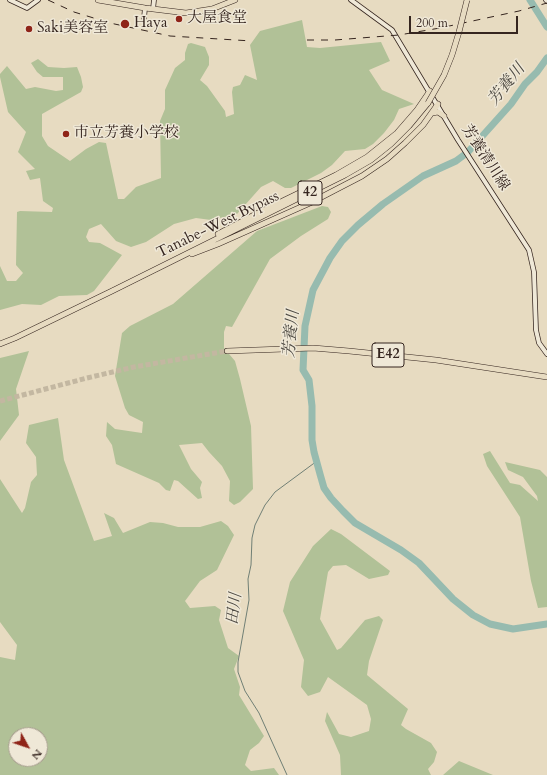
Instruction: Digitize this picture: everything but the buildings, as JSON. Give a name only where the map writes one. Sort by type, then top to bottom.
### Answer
[{"type":"highway","points":[[98,0],[145,8],[186,12],[212,9],[235,0]]},
{"type":"highway","name":"Tanabe-West Bypass","points":[[0,344],[315,191],[372,160],[400,137],[417,118],[437,88],[452,55],[466,0]]},
{"type":"highway","points":[[174,260],[250,216],[336,176],[367,157],[397,133],[417,110],[430,91]]},
{"type":"highway","points":[[174,260],[218,244],[310,203],[348,184],[376,167],[392,155],[414,134],[438,104]]},
{"type":"highway","points":[[432,113],[438,112],[444,116]]},
{"type":"highway","name":"E42","points":[[227,351],[313,348],[342,350],[436,360],[547,377]]},
{"type":"main road","points":[[10,0],[27,8],[38,0]]},
{"type":"main road","points":[[153,9],[154,0]]},
{"type":"main road","name":"芳養清川線","points":[[351,0],[392,30],[460,142],[529,250],[534,272],[536,330],[539,343],[547,354]]},
{"type":"main road","points":[[144,18],[145,8]]},
{"type":"green space","points":[[302,20],[307,47],[320,48],[381,42],[390,61],[369,70],[382,90],[414,104],[399,109],[394,120],[384,133],[373,144],[365,149],[345,151],[332,165],[321,173],[291,188],[285,188],[273,181],[261,187],[237,214],[211,220],[196,218],[174,224],[146,242],[131,247],[116,241],[101,224],[89,229],[86,237],[89,242],[100,243],[122,255],[94,291],[87,295],[59,296],[41,305],[22,304],[0,310],[0,266],[7,281],[16,281],[23,273],[16,265],[17,212],[52,212],[53,208],[43,201],[40,178],[30,180],[26,171],[35,169],[18,152],[26,132],[8,112],[0,77],[0,74],[7,66],[26,89],[35,87],[56,91],[63,90],[63,77],[43,77],[37,72],[31,63],[38,59],[48,67],[77,67],[83,87],[81,92],[42,114],[42,136],[48,146],[70,161],[86,149],[99,142],[106,143],[118,199],[124,199],[136,187],[161,178],[160,121],[165,109],[165,90],[175,68],[185,60],[185,53],[188,44],[191,43],[205,47],[209,57],[209,65],[200,80],[207,86],[225,111],[226,117],[234,114],[233,87],[240,85],[245,75],[257,80],[250,45],[260,31]]},
{"type":"green space","points":[[322,206],[328,207],[331,212],[328,219],[301,236],[270,259],[232,327],[226,326],[224,332],[224,348],[235,361],[251,426],[253,489],[240,502],[234,505],[229,501],[230,481],[222,466],[202,443],[179,445],[191,469],[202,482],[200,488],[202,498],[198,499],[178,481],[174,480],[170,491],[166,490],[159,483],[116,464],[112,445],[106,436],[107,422],[115,429],[142,433],[143,422],[129,415],[125,408],[115,376],[122,333],[130,326],[173,304],[257,231]]},
{"type":"green space","points":[[29,351],[16,389],[19,415],[0,441],[0,358]]},
{"type":"green space","points":[[58,418],[64,460],[94,541],[112,536],[104,513],[114,518],[123,533],[150,522],[163,523],[178,527],[200,527],[221,521],[228,526],[234,535],[217,570],[200,581],[185,601],[190,608],[215,606],[221,610],[219,620],[228,648],[239,656],[234,669],[240,687],[239,695],[264,736],[259,743],[250,750],[245,765],[251,771],[274,768],[279,775],[0,775],[0,657],[15,660],[17,645],[0,622],[0,479],[22,513],[25,508],[31,482],[37,475],[36,457],[26,443],[29,425]]},
{"type":"green space","points":[[490,451],[510,483],[520,485],[538,501],[537,496],[523,477],[508,470],[505,462],[540,470],[547,477],[547,607],[538,608],[531,581],[520,517],[487,466],[483,454]]},
{"type":"green space","points":[[331,529],[341,534],[390,571],[388,575],[369,579],[346,565],[333,566],[328,572],[320,619],[337,650],[341,648],[365,620],[379,616],[383,620],[369,661],[367,675],[408,709],[401,725],[431,743],[437,752],[434,762],[428,769],[431,775],[341,775],[340,755],[325,721],[327,712],[339,734],[351,737],[369,731],[371,719],[367,705],[328,677],[320,692],[308,696],[301,687],[304,660],[283,611],[290,582],[313,546]]},
{"type":"green space","points":[[459,761],[493,775],[443,775]]},
{"type":"waterway","name":"芳養川","points":[[530,0],[547,27]]},
{"type":"waterway","name":"芳養川","points":[[547,58],[537,72],[525,84],[511,104],[468,152],[456,161],[423,176],[383,204],[342,241],[330,258],[313,290],[305,326],[303,370],[309,380],[312,406],[312,440],[320,474],[324,488],[343,511],[355,523],[401,550],[419,563],[453,599],[473,615],[490,624],[513,629],[547,624]]},
{"type":"waterway","name":"田川","points":[[287,775],[259,713],[245,691],[238,672],[238,662],[249,600],[248,579],[251,565],[252,538],[255,525],[265,505],[275,492],[317,461]]},
{"type":"tunnel","points":[[0,401],[134,367],[227,351]]},
{"type":"railway","points":[[48,0],[74,12],[110,23],[170,36],[252,41]]},
{"type":"railway","points":[[307,40],[335,40],[399,35],[519,11],[547,3]]},
{"type":"place","name":"大屋食堂","points":[[179,19]]},
{"type":"place","name":"Haya","points":[[125,24]]},
{"type":"place","name":"Saki美容室","points":[[29,29]]},
{"type":"place","name":"市立芳養小学校","points":[[66,134]]}]
